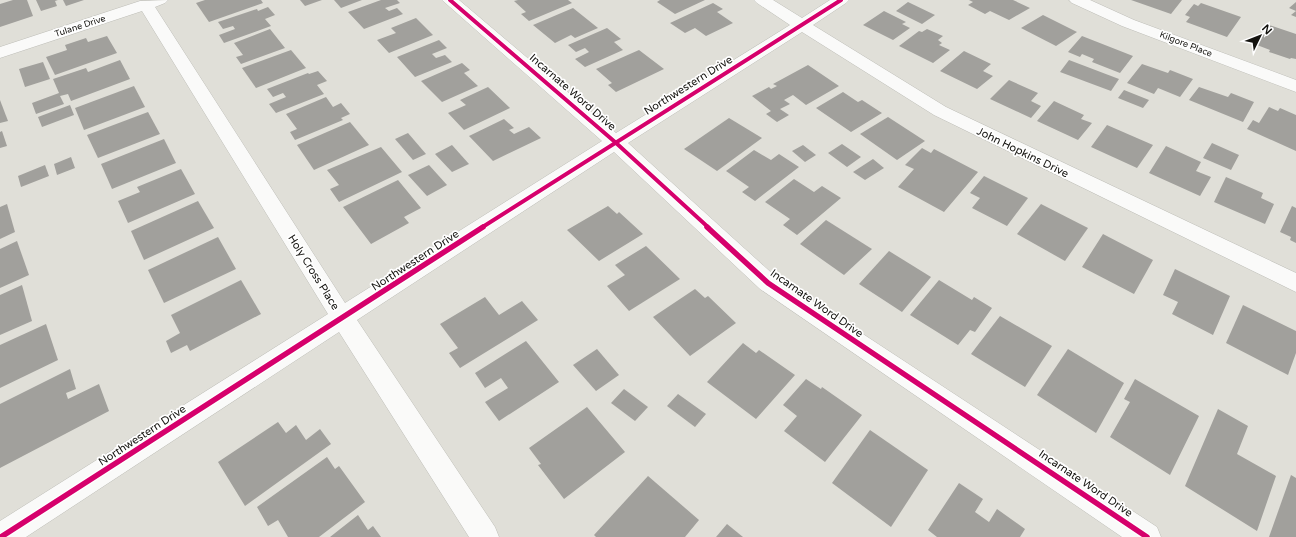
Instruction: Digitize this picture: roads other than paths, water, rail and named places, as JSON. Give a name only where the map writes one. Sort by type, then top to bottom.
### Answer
[{"type":"street","name":"Incarnate Word Drive","points":[[450,0],[615,142],[768,283],[1148,537]]},
{"type":"street","name":"John Hopkins Drive","points":[[762,0],[940,111],[1296,283]]},
{"type":"street","name":"Northwestern Drive","points":[[1,537],[615,142],[841,0]]},
{"type":"street","name":"Kilgore Place","points":[[1077,0],[1128,23],[1296,86]]},
{"type":"street","name":"Tulane Drive","points":[[0,53],[153,2]]},
{"type":"street","name":"Holy Cross Place","points":[[153,2],[343,318],[485,537]]}]
